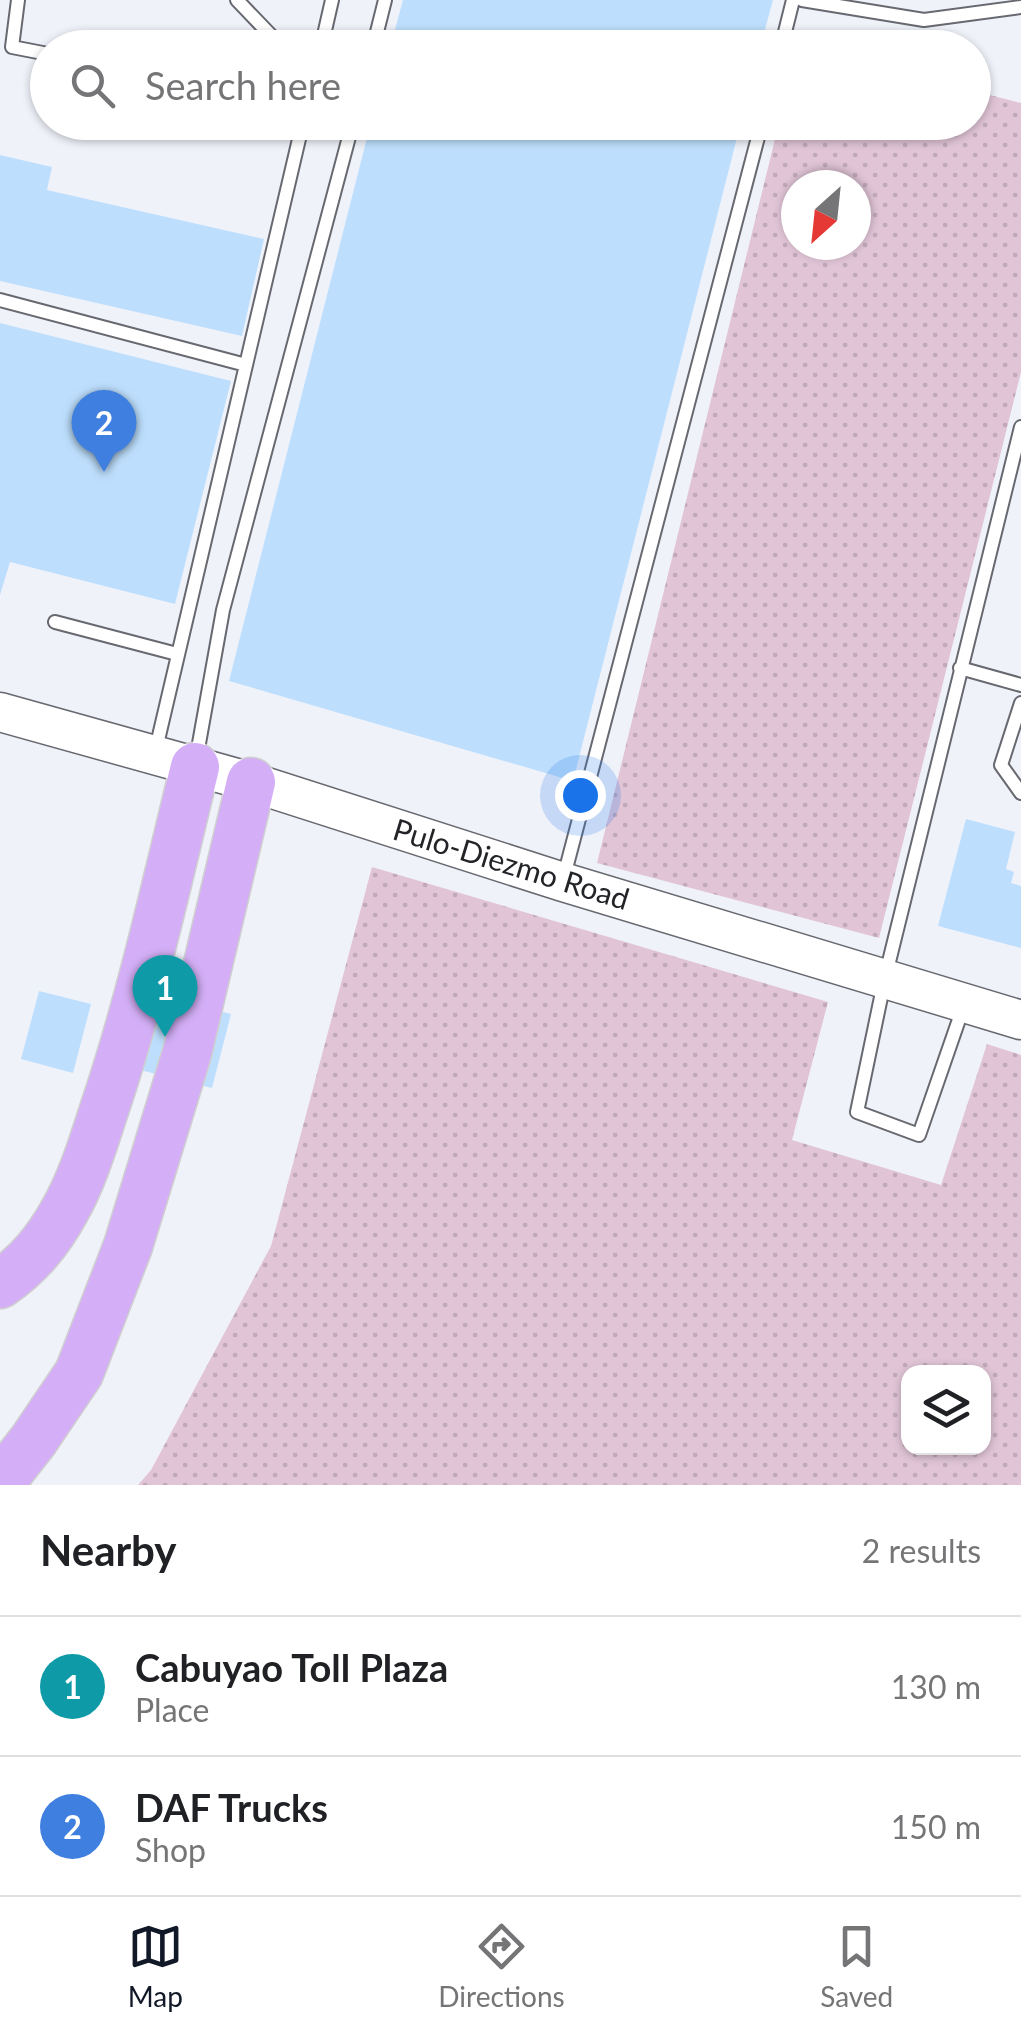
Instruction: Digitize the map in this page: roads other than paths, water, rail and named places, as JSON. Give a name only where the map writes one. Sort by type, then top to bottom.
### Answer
[{"type":"highway","points":[[0,1284],[23,1268],[42,1246],[66,1208],[92,1148],[128,1036],[175,762]]},
{"type":"highway","points":[[0,1483],[79,1373],[128,1246],[188,1053],[251,782]]},
{"type":"street","name":"Pulo-Diezmo Road","points":[[0,712],[251,782],[563,882],[1021,1020]]},
{"type":"lane","points":[[18,0],[12,47],[30,50]]},
{"type":"lane","points":[[237,0],[266,30]]},
{"type":"lane","points":[[325,30],[332,0]]},
{"type":"lane","points":[[378,30],[385,0]]},
{"type":"lane","points":[[786,30],[793,0]]},
{"type":"lane","points":[[802,0],[924,20],[1021,7]]},
{"type":"lane","points":[[175,762],[178,654],[300,140]]},
{"type":"lane","points":[[175,762],[223,610],[348,140]]},
{"type":"lane","points":[[563,882],[757,140]]},
{"type":"lane","points":[[0,300],[246,365]]},
{"type":"lane","points":[[964,1003],[919,1135],[857,1112],[885,978],[1020,432]]},
{"type":"lane","points":[[55,622],[178,654]]},
{"type":"lane","points":[[960,668],[1021,684]]},
{"type":"lane","points":[[1021,704],[1001,765],[1021,793]]},
{"type":"place","name":"DAF Trucks","points":[[104,472]]},
{"type":"place","name":"Cabuyao Toll Plaza","points":[[165,1037]]}]
